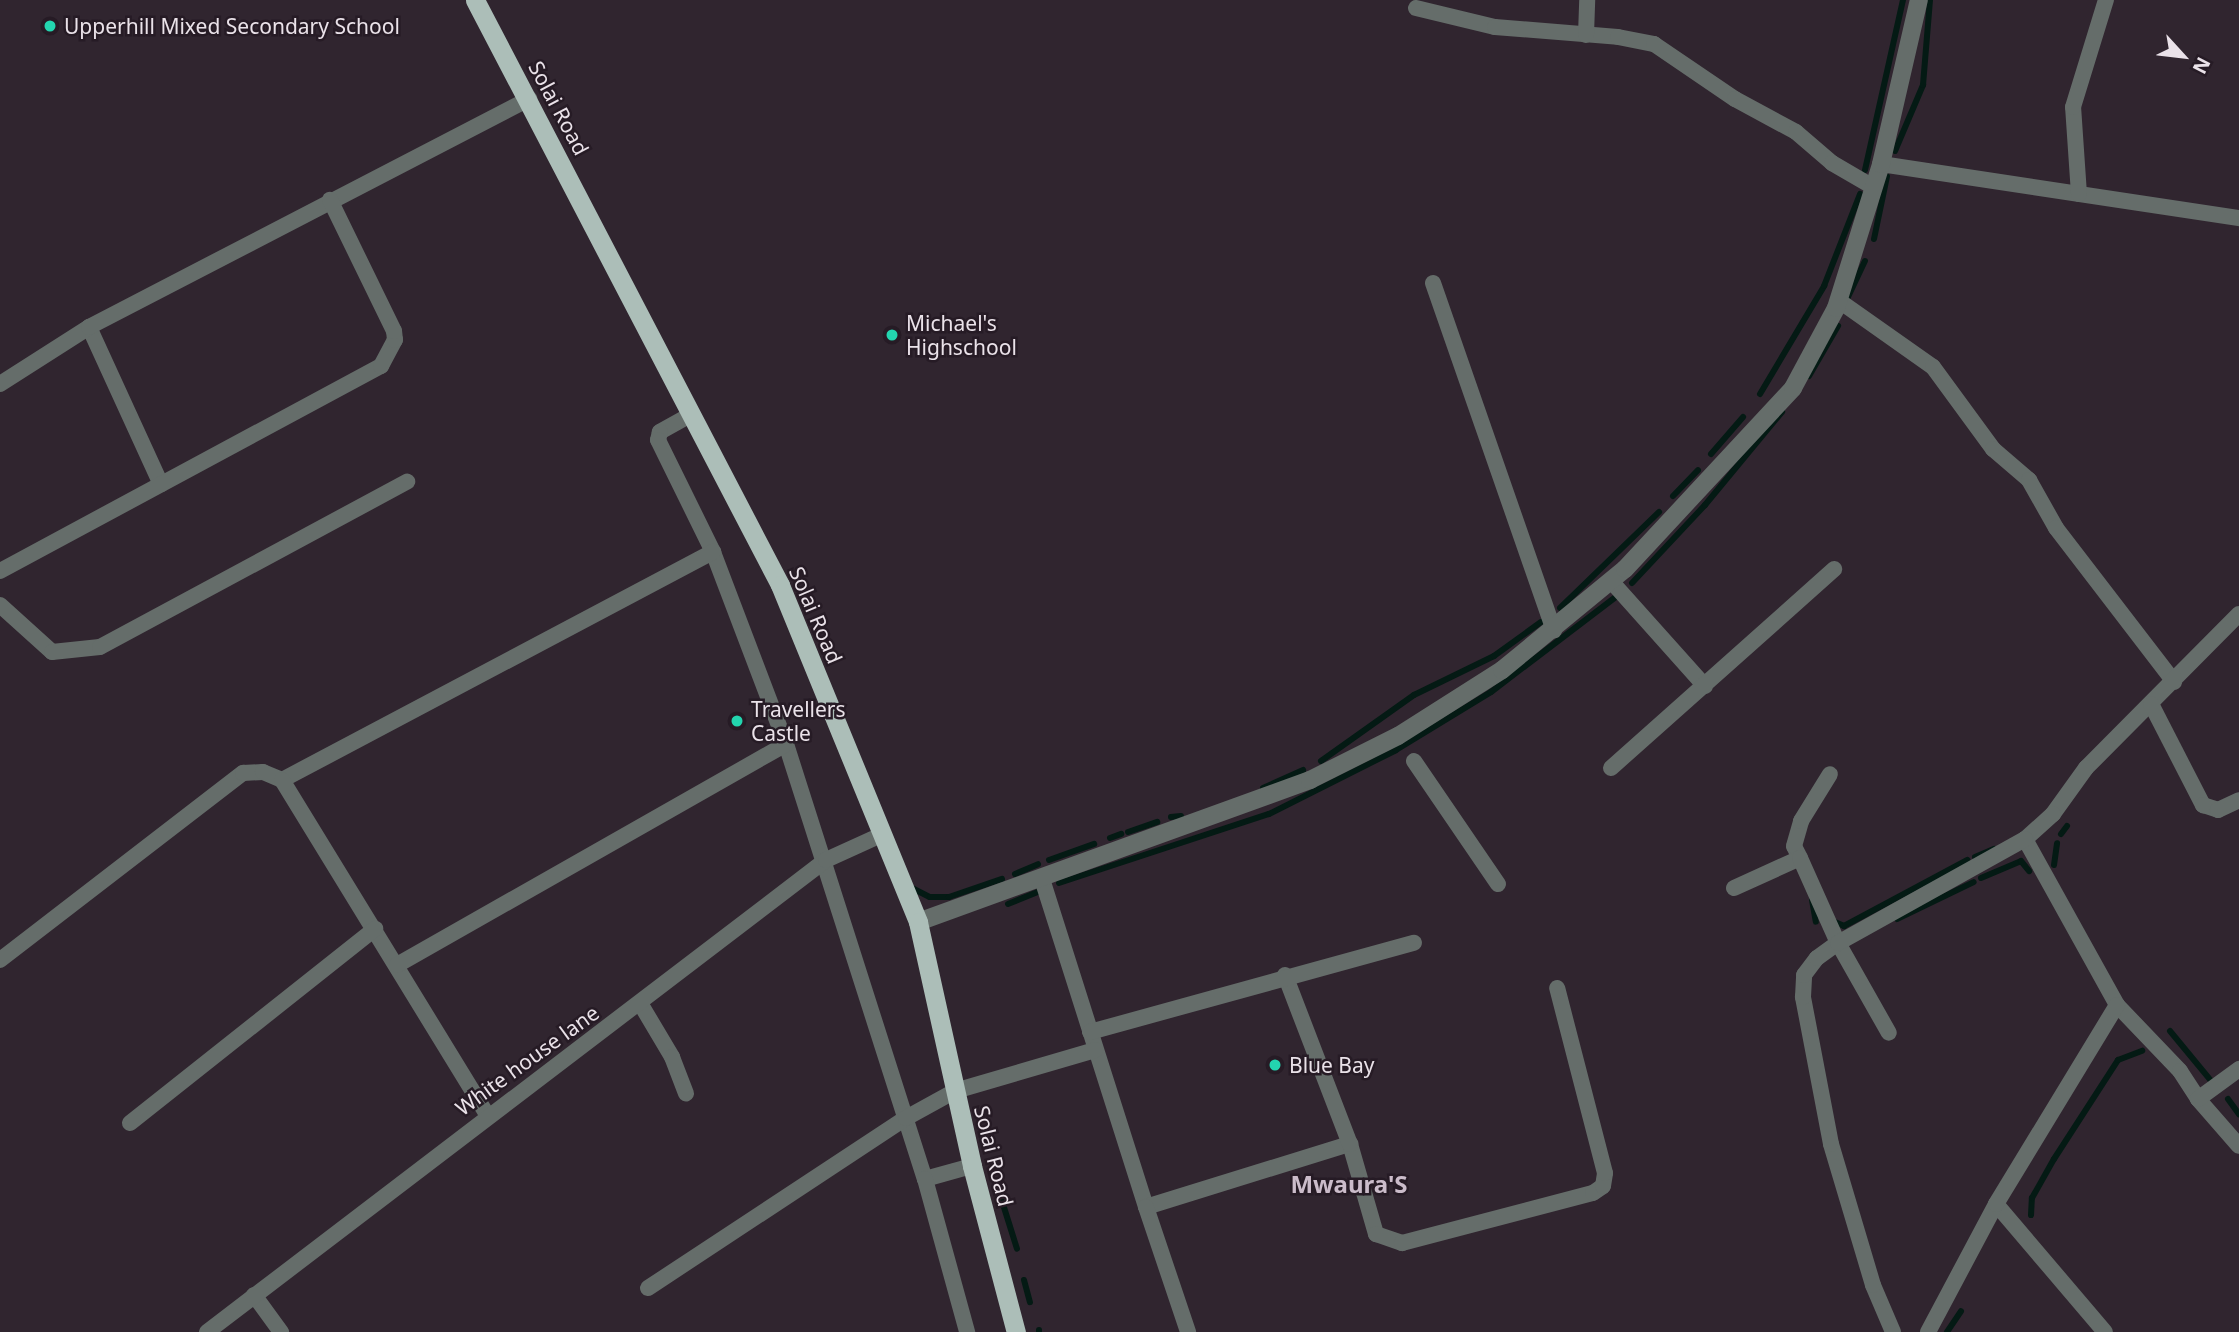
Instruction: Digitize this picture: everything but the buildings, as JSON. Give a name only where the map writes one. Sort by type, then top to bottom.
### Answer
[{"type":"highway","name":"Solai Road","points":[[475,0],[779,585],[879,836],[918,922],[972,1166],[1016,1332]]},
{"type":"street","points":[[1586,35],[1587,0]]},
{"type":"street","points":[[918,922],[1042,880],[1310,780],[1398,736],[1502,670],[1611,581],[1793,388],[1838,300],[1881,164],[1919,0]]},
{"type":"street","points":[[2079,194],[2073,107],[2106,0]]},
{"type":"street","points":[[1416,8],[1495,27],[1654,44],[1735,99],[1796,132],[1832,163],[1872,187]]},
{"type":"street","points":[[0,384],[89,327],[528,99]]},
{"type":"street","points":[[1881,164],[2239,218]]},
{"type":"street","points":[[0,571],[381,366],[391,352],[394,331],[330,200]]},
{"type":"street","points":[[1433,283],[1553,631]]},
{"type":"street","points":[[1838,300],[1933,367],[1993,449],[2029,480],[2056,528],[2174,682]]},
{"type":"street","points":[[89,327],[162,484]]},
{"type":"street","points":[[692,414],[660,432],[657,440],[713,552],[786,744],[826,860],[925,1179],[967,1332]]},
{"type":"street","points":[[0,605],[52,652],[100,647],[407,482]]},
{"type":"street","points":[[282,780],[713,552]]},
{"type":"street","points":[[1611,768],[1834,569]]},
{"type":"street","points":[[1611,581],[1705,686]]},
{"type":"street","points":[[1893,1332],[1873,1285],[1831,1144],[1803,997],[1804,975],[1816,958],[1838,943],[2025,839],[2053,814],[2086,768],[2239,614]]},
{"type":"street","points":[[2151,704],[2203,805],[2218,810],[2239,800]]},
{"type":"street","points":[[397,965],[786,744]]},
{"type":"street","points":[[1414,761],[1498,884]]},
{"type":"street","points":[[0,960],[243,773],[263,772],[282,780],[487,1115]]},
{"type":"street","points":[[1830,774],[1801,821],[1794,846],[1838,943],[1889,1033]]},
{"type":"street","name":"White house lane","points":[[207,1332],[487,1115],[640,1003],[826,860],[879,836]]},
{"type":"street","points":[[2025,839],[2117,1004],[2180,1071],[2198,1099],[2239,1146]]},
{"type":"street","points":[[1734,888],[1800,858]]},
{"type":"street","points":[[1042,880],[1188,1332]]},
{"type":"street","points":[[130,1123],[374,929]]},
{"type":"street","points":[[1090,1032],[1285,975],[1414,943]]},
{"type":"street","points":[[1285,975],[1350,1144],[1376,1234],[1402,1243],[1594,1193],[1603,1186],[1605,1173],[1557,988]]},
{"type":"street","points":[[640,1003],[672,1057],[686,1093]]},
{"type":"street","points":[[1928,1332],[1996,1204],[2117,1004]]},
{"type":"street","points":[[648,1289],[906,1118],[955,1091],[1095,1050]]},
{"type":"street","points":[[2198,1099],[2239,1069]]},
{"type":"street","points":[[1146,1207],[1350,1144]]},
{"type":"street","points":[[925,1179],[972,1166]]},
{"type":"street","points":[[1996,1204],[2105,1332]]},
{"type":"street","points":[[254,1295],[281,1332]]},
{"type":"waterway","points":[[1865,170],[1903,0]]},
{"type":"waterway","points":[[1895,151],[1923,85],[1930,0]]},
{"type":"waterway","points":[[1874,239],[1887,176]]},
{"type":"waterway","points":[[1760,394],[1824,286],[1860,194]]},
{"type":"waterway","points":[[1847,299],[1865,261]]},
{"type":"waterway","points":[[1809,376],[1838,326]]},
{"type":"waterway","points":[[1632,583],[1705,505],[1782,412]]},
{"type":"waterway","points":[[1711,454],[1743,417]]},
{"type":"waterway","points":[[1673,496],[1698,470]]},
{"type":"waterway","points":[[1560,608],[1659,512]]},
{"type":"waterway","points":[[1059,883],[1269,814],[1396,750],[1491,692],[1617,596]]},
{"type":"waterway","points":[[1321,761],[1414,695],[1494,656],[1541,622]]},
{"type":"waterway","points":[[1263,788],[1303,770]]},
{"type":"waterway","points":[[1171,817],[1181,816]]},
{"type":"waterway","points":[[1128,832],[1157,822]]},
{"type":"waterway","points":[[2061,834],[2067,826]]},
{"type":"waterway","points":[[1110,838],[1121,834]]},
{"type":"waterway","points":[[2054,865],[2057,843]]},
{"type":"waterway","points":[[1049,860],[1094,844]]},
{"type":"waterway","points":[[1975,857],[1994,849]]},
{"type":"waterway","points":[[1835,922],[1844,926],[1967,860]]},
{"type":"waterway","points":[[1981,878],[2021,861],[2029,871]]},
{"type":"waterway","points":[[1015,874],[1038,864]]},
{"type":"waterway","points":[[910,887],[930,897],[949,897],[1002,879]]},
{"type":"waterway","points":[[1897,919],[1974,882]]},
{"type":"waterway","points":[[1008,904],[1038,892]]},
{"type":"waterway","points":[[1812,900],[1816,922]]},
{"type":"waterway","points":[[2170,1031],[2212,1082]]},
{"type":"waterway","points":[[2031,1215],[2032,1198],[2118,1060],[2142,1051]]},
{"type":"waterway","points":[[2228,1099],[2239,1114]]},
{"type":"waterway","points":[[1002,1201],[1017,1249]]},
{"type":"waterway","points":[[1024,1280],[1030,1302]]},
{"type":"waterway","points":[[1947,1332],[1961,1311]]},
{"type":"place","name":"Upperhill Mixed Secondary School","points":[[50,26]]},
{"type":"place","name":"Michael's Highschool","points":[[892,335]]},
{"type":"place","name":"Travellers Castle","points":[[737,721]]},
{"type":"place","name":"Blue Bay","points":[[1275,1065]]},
{"type":"district","name":"Mwaura'S","points":[[1349,1184]]}]
